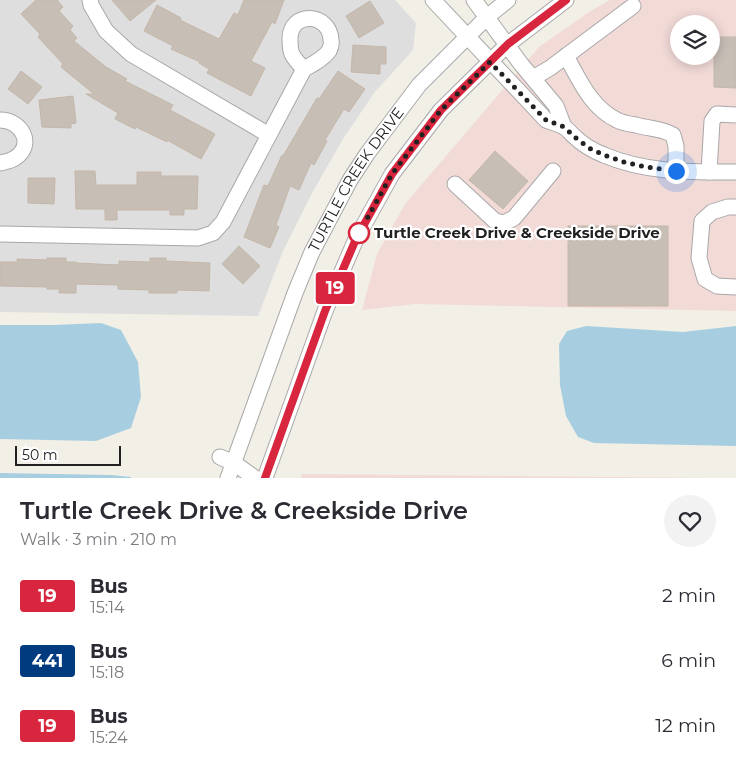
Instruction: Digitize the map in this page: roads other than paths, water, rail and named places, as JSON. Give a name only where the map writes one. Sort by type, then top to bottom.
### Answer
[{"type":"street","points":[[90,0],[106,31],[131,54],[269,135]]},
{"type":"street","points":[[433,0],[546,120],[564,127],[589,148],[624,162],[646,167],[676,171],[736,172]]},
{"type":"street","points":[[474,0],[556,106],[564,127]]},
{"type":"street","name":"TURTLE CREEK DRIVE","points":[[228,478],[227,460],[312,252],[346,188],[367,154],[419,85],[466,36],[508,0]]},
{"type":"street","name":"TURTLE CREEK DRIVE","points":[[265,478],[325,311],[356,239],[392,174],[441,110],[508,44],[566,0]]},
{"type":"street","points":[[533,78],[550,68],[633,6]]},
{"type":"street","points":[[566,56],[586,91],[599,108],[616,120],[666,131],[674,135],[676,171]]},
{"type":"street","points":[[0,234],[198,238],[213,233],[223,222],[304,69]]},
{"type":"street","points":[[709,172],[712,121],[717,114],[736,115]]},
{"type":"street","points":[[0,120],[14,123],[22,132],[25,144],[22,152],[17,157],[0,163]]},
{"type":"street","points":[[455,184],[496,221],[504,223],[514,218],[553,171]]},
{"type":"street","points":[[736,207],[728,207],[712,212],[702,221],[699,258],[704,279],[717,286],[736,287]]},
{"type":"street","points":[[227,460],[255,478]]},
{"type":"water","points":[[101,323],[121,330],[138,362],[141,397],[131,428],[96,441],[0,439],[0,325]]},
{"type":"water","points":[[586,326],[683,332],[736,326],[736,446],[594,443],[578,437],[566,416],[560,385],[559,344],[567,331]]},
{"type":"water","points":[[0,473],[111,475],[131,478],[0,478]]},
{"type":"place","name":"Turtle Creek Drive & Creekside Drive","points":[[359,233]]}]
